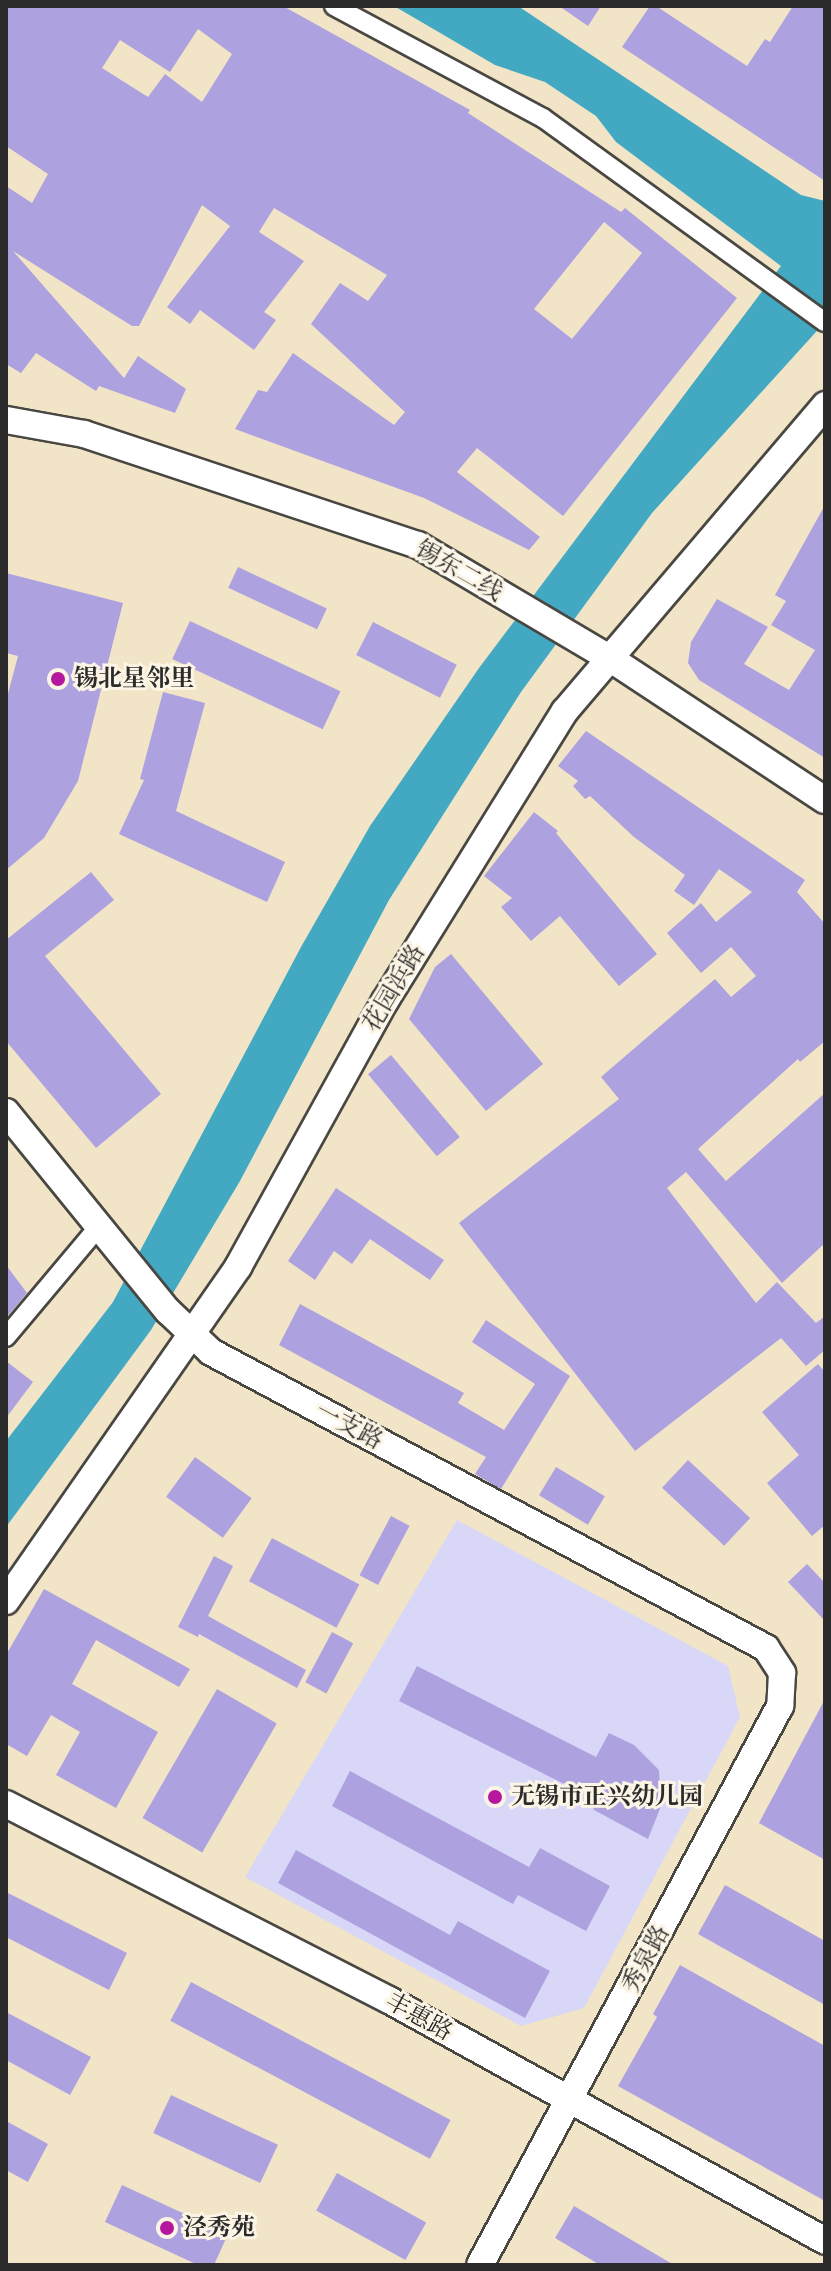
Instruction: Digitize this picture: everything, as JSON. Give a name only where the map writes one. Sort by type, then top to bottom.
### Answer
[{"type":"street","points":[[334,6],[543,118],[825,322]]},
{"type":"street","name":"花园浜路","points":[[6,1601],[238,1267],[385,1001],[565,711],[825,405]]},
{"type":"street","name":"锡东二线","points":[[6,420],[84,434],[418,545],[611,659],[825,800]]},
{"type":"street","name":"一支路","points":[[6,1112],[168,1311],[211,1352],[766,1648]]},
{"type":"street","points":[[6,1337],[107,1235]]},
{"type":"street","name":"秀泉路","points":[[480,2265],[780,1706],[782,1673],[766,1648]]},
{"type":"street","name":"丰惠路","points":[[6,1804],[389,2000],[825,2241]]},
{"type":"shaded area","name":"无锡市正兴幼儿园","points":[[457,1520],[728,1666],[740,1717],[584,2008],[521,2026],[245,1877]]},
{"type":"water","points":[[394,6],[518,6],[801,195],[825,201],[825,322],[652,513],[521,692],[389,900],[240,1181],[151,1330],[6,1527],[6,1441],[113,1302],[301,947],[370,826],[479,668],[781,266],[616,142],[596,116],[545,82],[495,65]]},
{"type":"building","points":[[6,6],[283,6],[470,110],[468,113],[621,212],[625,208],[737,298],[563,516],[477,448],[457,472],[540,537],[529,550],[424,498],[235,429],[258,390],[267,392],[293,353],[394,425],[405,412],[311,324],[340,283],[368,301],[387,275],[274,208],[259,232],[304,261],[264,312],[276,320],[254,350],[200,310],[190,324],[167,307],[230,226],[202,205],[139,326],[132,326],[13,251],[124,378],[138,356],[186,389],[175,413],[99,386],[96,391],[36,353],[21,373],[6,364],[6,186],[32,203],[48,174],[6,146]],"holes":[[[198,29],[232,54],[202,102],[165,74],[148,97],[102,68],[120,40],[170,72]],[[604,222],[642,253],[572,339],[534,309]]]},
{"type":"building","points":[[559,6],[601,6],[588,26]]},
{"type":"building","points":[[650,6],[656,6],[747,66],[765,39],[770,42],[793,6],[825,6],[825,181],[622,47]]},
{"type":"building","points":[[825,505],[825,758],[699,680],[688,663],[691,642],[717,599],[768,627],[744,664],[789,690],[815,650],[771,625],[786,601],[775,595]]},
{"type":"building","points":[[238,567],[327,608],[317,629],[228,588]]},
{"type":"building","name":"锡北星邻里","points":[[6,573],[123,603],[78,781],[44,838],[6,870],[6,701],[18,656],[6,653]]},
{"type":"building","points":[[190,621],[340,691],[323,729],[172,659]]},
{"type":"building","points":[[373,622],[457,665],[440,698],[356,655]]},
{"type":"building","points":[[163,692],[205,703],[176,811],[285,862],[267,902],[119,834],[144,780],[140,779]]},
{"type":"building","points":[[586,731],[805,880],[797,892],[825,924],[825,1041],[800,1062],[798,1059],[698,1149],[726,1181],[825,1093],[825,1243],[782,1283],[686,1172],[667,1188],[756,1303],[777,1282],[816,1323],[825,1316],[825,1350],[806,1366],[781,1338],[635,1451],[459,1223],[619,1099],[601,1077],[715,979],[731,997],[756,976],[731,947],[701,973],[667,933],[701,903],[716,922],[752,892],[719,869],[694,905],[674,891],[685,875],[634,837],[590,796],[585,799],[573,786],[578,781],[558,766]]},
{"type":"building","points":[[534,812],[558,831],[556,833],[657,954],[619,986],[560,916],[531,941],[501,907],[512,898],[484,876]]},
{"type":"building","points":[[91,872],[114,900],[45,956],[161,1094],[96,1148],[6,1041],[6,940]]},
{"type":"building","points":[[451,954],[543,1064],[486,1111],[409,1019],[435,967]]},
{"type":"building","points":[[391,1055],[460,1137],[437,1156],[368,1074]]},
{"type":"building","points":[[336,1188],[444,1260],[430,1280],[370,1239],[352,1264],[334,1251],[315,1280],[288,1261]]},
{"type":"building","points":[[6,1265],[27,1293],[6,1318]]},
{"type":"building","points":[[300,1304],[464,1393],[458,1403],[504,1430],[535,1384],[472,1342],[486,1320],[570,1376],[501,1489],[475,1474],[486,1457],[279,1345]]},
{"type":"building","points":[[6,1361],[33,1382],[6,1418]]},
{"type":"building","points":[[818,1364],[825,1372],[825,1525],[812,1536],[767,1483],[799,1455],[762,1412]]},
{"type":"building","points":[[195,1457],[252,1498],[223,1538],[166,1497]]},
{"type":"building","points":[[688,1460],[750,1518],[724,1546],[662,1488]]},
{"type":"building","points":[[556,1467],[605,1496],[588,1525],[539,1495]]},
{"type":"building","points":[[391,1516],[410,1526],[378,1585],[360,1575]]},
{"type":"building","points":[[272,1538],[359,1584],[336,1628],[249,1581]]},
{"type":"building","points":[[214,1556],[233,1566],[208,1616],[306,1670],[297,1688],[199,1634],[198,1637],[178,1627]]},
{"type":"building","points":[[807,1564],[825,1583],[825,1621],[788,1582]]},
{"type":"building","points":[[44,1589],[190,1669],[179,1687],[96,1640],[72,1684],[158,1732],[116,1808],[56,1775],[80,1732],[51,1715],[27,1756],[6,1744],[6,1655]]},
{"type":"building","points":[[332,1632],[353,1643],[326,1694],[305,1682]]},
{"type":"building","points":[[417,1666],[596,1757],[609,1733],[634,1745],[659,1770],[661,1806],[648,1839],[594,1810],[588,1796],[399,1701]]},
{"type":"building","points":[[217,1689],[277,1724],[202,1853],[142,1818]]},
{"type":"building","points":[[825,1699],[825,1860],[759,1823]]},
{"type":"building","name":"无锡市正兴幼儿园","points":[[350,1771],[529,1867],[540,1848],[610,1886],[586,1931],[518,1895],[513,1904],[332,1806]]},
{"type":"building","points":[[296,1850],[450,1935],[458,1921],[550,1971],[525,2018],[278,1883]]},
{"type":"building","points":[[725,1885],[825,1941],[825,2005],[698,1934]]},
{"type":"building","points":[[6,1892],[127,1953],[109,1990],[6,1937]]},
{"type":"building","points":[[680,1965],[825,2046],[825,2201],[618,2086],[657,2017],[653,2014]]},
{"type":"building","points":[[191,1982],[451,2120],[430,2159],[170,2021]]},
{"type":"building","points":[[6,2012],[91,2057],[70,2095],[6,2060]]},
{"type":"building","points":[[171,2095],[278,2145],[260,2183],[153,2133]]},
{"type":"building","points":[[6,2121],[48,2144],[28,2182],[6,2170]]},
{"type":"building","points":[[337,2173],[426,2222],[405,2260],[316,2211]]},
{"type":"building","name":"泾秀苑","points":[[122,2185],[228,2234],[214,2265],[198,2265],[105,2222]]},
{"type":"building","points":[[574,2206],[674,2265],[600,2265],[555,2238]]},
{"type":"place","name":"锡北星邻里","points":[[58,679]]},
{"type":"place","name":"无锡市正兴幼儿园","points":[[495,1797]]},
{"type":"place","name":"泾秀苑","points":[[167,2228]]}]
